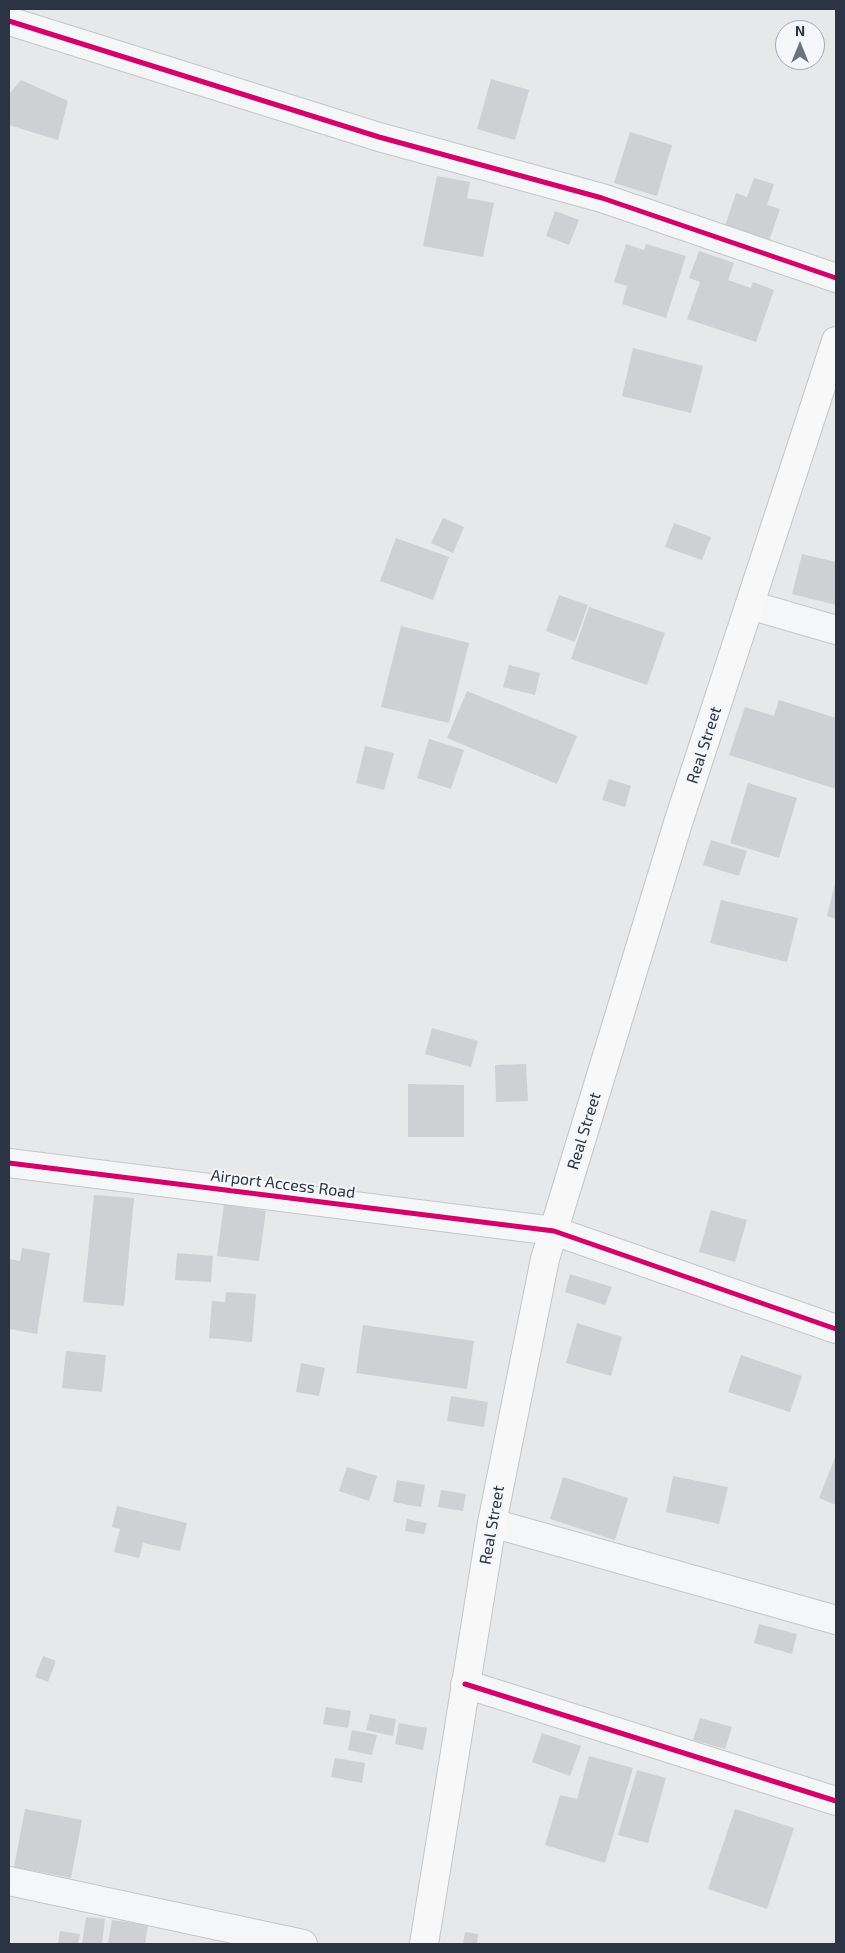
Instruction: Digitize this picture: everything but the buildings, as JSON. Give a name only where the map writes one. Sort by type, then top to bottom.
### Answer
[{"type":"main road","name":"Real Street","points":[[424,1944],[492,1523],[545,1258],[678,823],[836,341]]},
{"type":"street","points":[[9,21],[378,137],[602,198],[836,278]]},
{"type":"street","points":[[750,605],[836,630]]},
{"type":"street","name":"Airport Access Road","points":[[9,1163],[554,1231],[836,1329]]},
{"type":"street","points":[[492,1523],[836,1620]]},
{"type":"street","points":[[465,1684],[836,1801]]},
{"type":"street","points":[[9,1881],[303,1944]]},
{"type":"cycle path","points":[[9,21],[379,137],[602,198],[836,278]]},
{"type":"cycle path","points":[[9,1163],[554,1231],[836,1329]]},
{"type":"cycle path","points":[[465,1684],[836,1801]]}]
